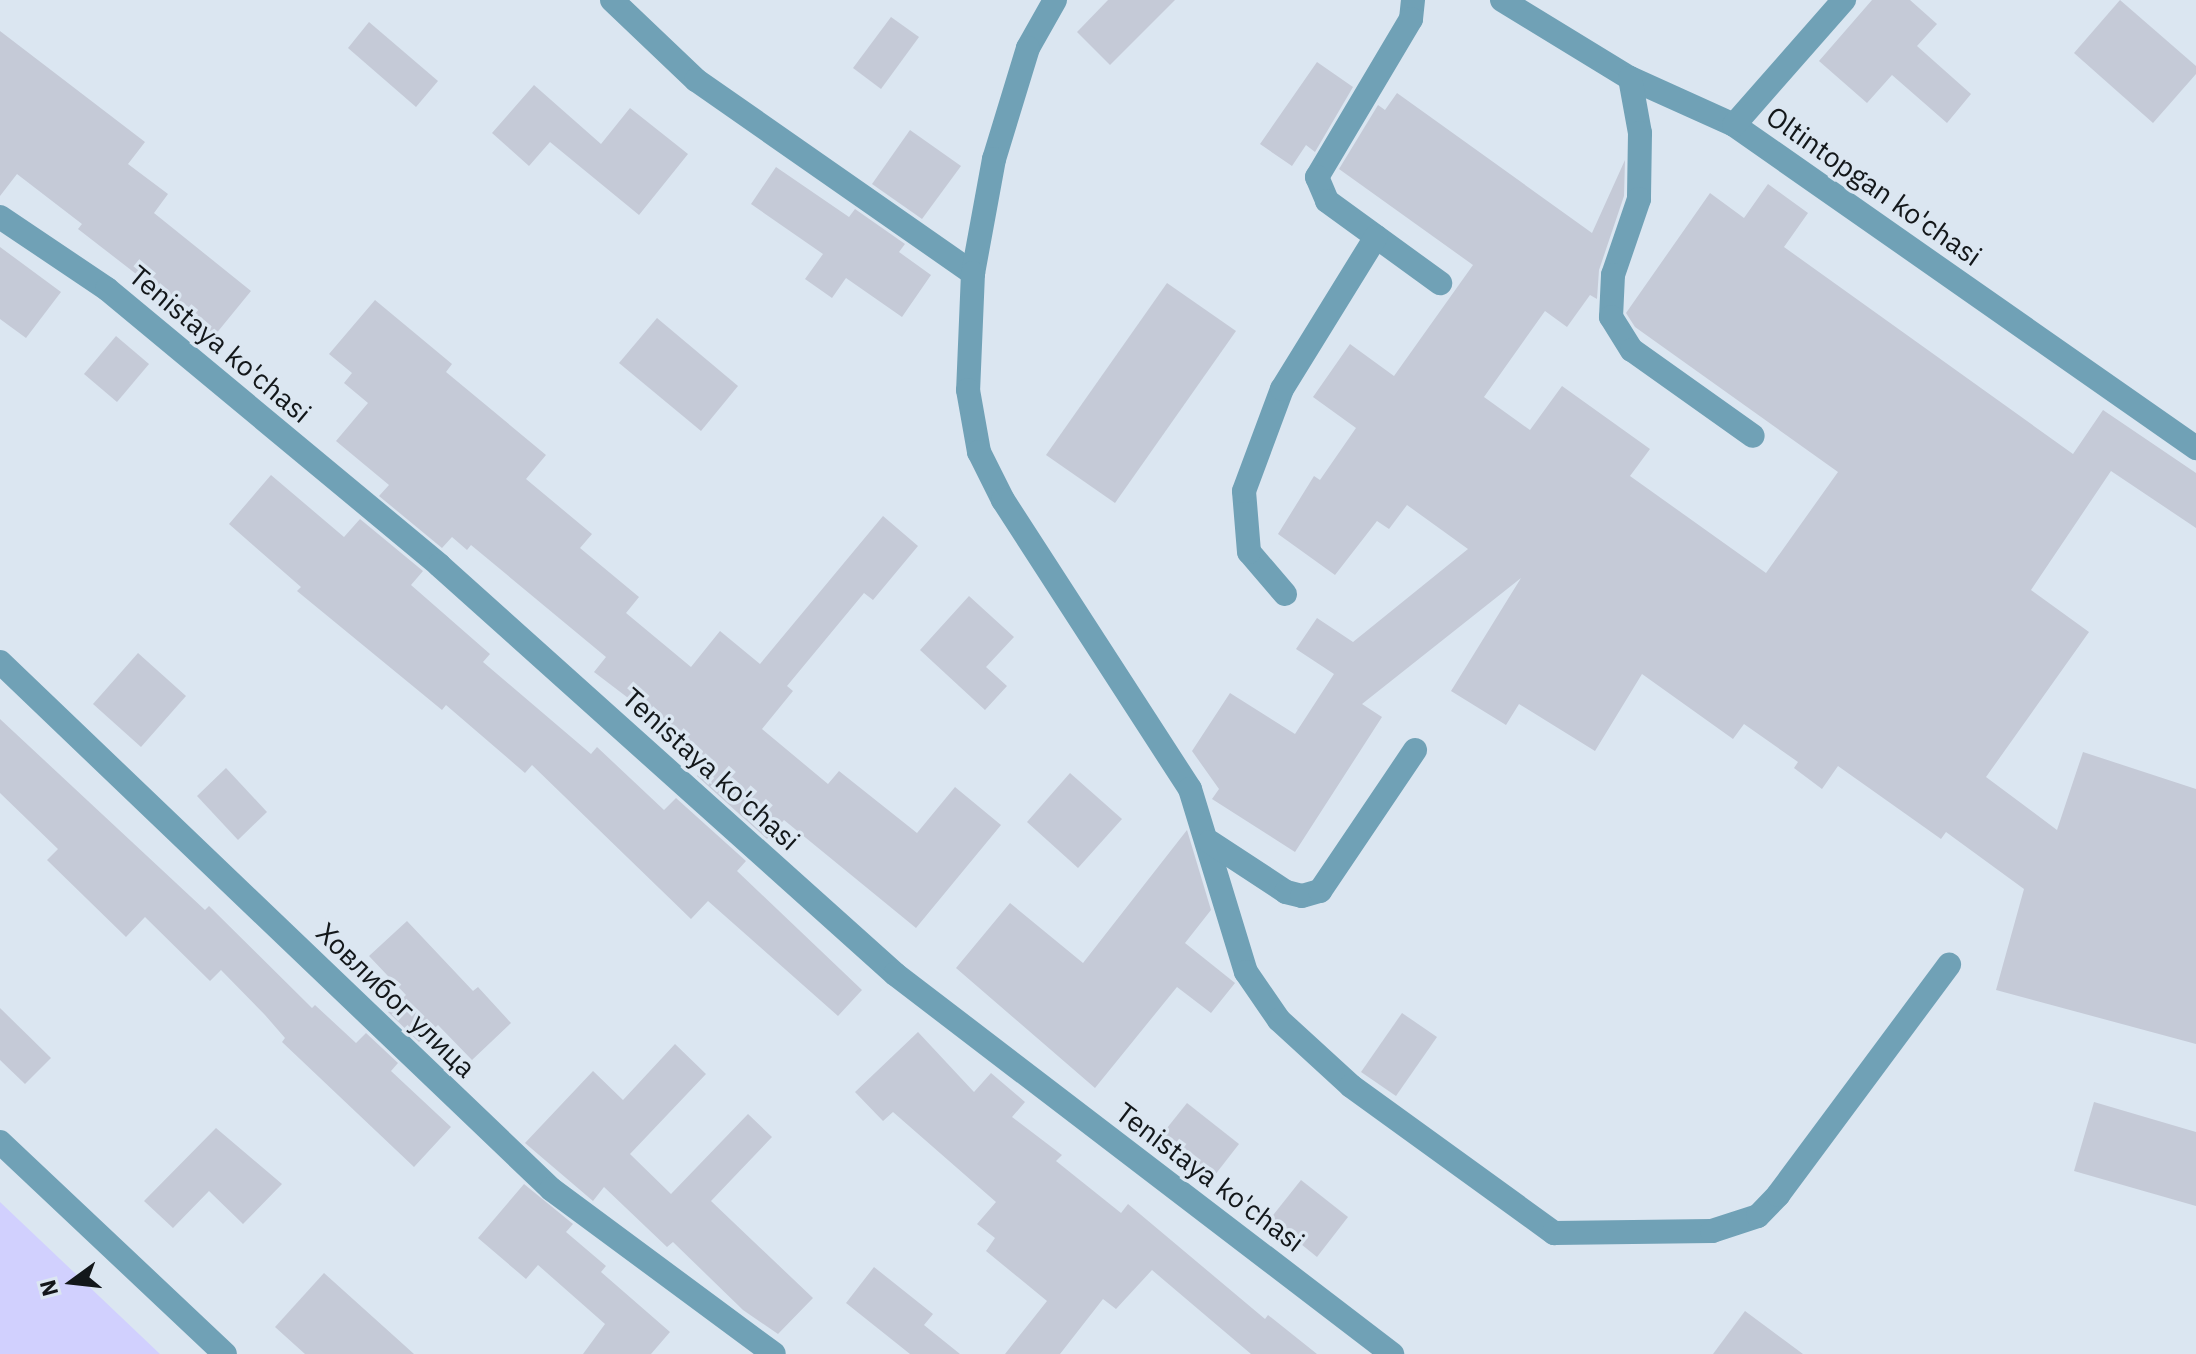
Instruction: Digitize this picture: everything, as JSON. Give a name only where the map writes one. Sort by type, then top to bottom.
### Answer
[{"type":"street","points":[[612,0],[696,80],[973,273]]},
{"type":"street","points":[[1055,0],[1028,48],[994,159],[973,273],[968,390],[979,452],[1003,500],[1190,789],[1210,842],[1246,972],[1279,1020],[1351,1086],[1554,1233],[1712,1231],[1758,1216],[1949,965]]},
{"type":"street","points":[[1413,0],[1411,19],[1317,177],[1327,201],[1440,283]]},
{"type":"street","name":"Oltintopgan ko'chasi","points":[[1502,0],[1630,78],[1734,125],[2196,448]]},
{"type":"street","points":[[1734,125],[1844,0]]},
{"type":"street","points":[[1630,78],[1640,133],[1639,199],[1613,275],[1611,317],[1632,350],[1753,436]]},
{"type":"street","name":"Tenistaya ko'chasi","points":[[0,217],[107,289],[439,565],[895,974],[1392,1354]]},
{"type":"street","points":[[1285,594],[1249,552],[1244,491],[1282,389],[1376,237]]},
{"type":"street","name":"Ховлибог улица","points":[[0,662],[551,1189],[774,1354]]},
{"type":"street","points":[[1210,842],[1286,892],[1302,896],[1320,891],[1415,750]]},
{"type":"street","points":[[0,1142],[225,1354]]},
{"type":"shaded area","points":[[0,1202],[160,1354],[0,1354]]},
{"type":"building","points":[[1108,0],[1175,0],[1110,65],[1077,32]]},
{"type":"building","points":[[1872,0],[1910,0],[1937,24],[1917,46],[1971,94],[1947,123],[1892,75],[1867,103],[1819,61]]},
{"type":"building","points":[[2120,0],[2196,66],[2196,74],[2153,123],[2074,53]]},
{"type":"building","points":[[891,17],[919,37],[881,89],[853,68]]},
{"type":"building","points":[[369,22],[438,81],[416,107],[348,48]]},
{"type":"building","points":[[0,31],[145,142],[128,164],[168,194],[154,213],[251,291],[215,335],[78,229],[82,224],[17,174],[0,196]]},
{"type":"building","points":[[1317,62],[1353,87],[1315,152],[1306,145],[1292,166],[1260,144]]},
{"type":"building","points":[[534,85],[601,144],[630,108],[688,154],[639,215],[550,142],[529,166],[492,133]]},
{"type":"building","points":[[1397,93],[1592,233],[1625,160],[1624,196],[1599,270],[1597,299],[1590,295],[1567,327],[1545,311],[1484,397],[1530,430],[1562,386],[1650,449],[1630,476],[1766,573],[1838,472],[1635,327],[1626,313],[1710,193],[1744,218],[1768,184],[1808,213],[1784,247],[2073,454],[2103,410],[2196,473],[2196,528],[2111,471],[2031,590],[2089,632],[1986,777],[2057,830],[2083,752],[2196,789],[2196,1044],[1996,990],[2024,889],[1946,832],[1941,839],[1838,766],[1822,789],[1794,768],[1798,762],[1744,724],[1733,739],[1642,674],[1595,751],[1519,704],[1506,725],[1451,691],[1521,578],[1362,704],[1382,717],[1295,852],[1212,799],[1219,789],[1192,751],[1230,693],[1295,734],[1334,674],[1296,649],[1317,618],[1353,642],[1468,549],[1407,505],[1389,529],[1377,521],[1335,575],[1278,534],[1314,476],[1320,480],[1356,428],[1313,397],[1350,344],[1394,376],[1473,265],[1339,169],[1378,105],[1385,110]]},
{"type":"building","points":[[910,130],[961,166],[922,219],[872,184]]},
{"type":"building","points":[[776,167],[849,217],[855,209],[905,244],[899,252],[931,275],[902,317],[846,278],[832,298],[805,279],[823,254],[751,204]]},
{"type":"building","points":[[0,247],[61,292],[26,338],[0,319]]},
{"type":"building","points":[[1167,283],[1236,331],[1115,503],[1046,455]]},
{"type":"building","points":[[375,300],[452,364],[446,372],[546,455],[526,479],[592,534],[580,548],[639,597],[626,613],[691,667],[720,631],[760,664],[883,516],[918,546],[873,600],[864,593],[787,686],[793,691],[762,729],[828,784],[839,771],[917,833],[955,787],[1001,825],[916,928],[784,820],[767,839],[697,776],[711,761],[594,672],[606,657],[471,545],[467,550],[452,537],[442,548],[379,496],[389,485],[336,441],[368,403],[344,383],[352,373],[329,354]]},
{"type":"building","points":[[657,318],[738,386],[701,431],[619,363]]},
{"type":"building","points":[[116,336],[149,364],[117,402],[84,374]]},
{"type":"building","points":[[271,475],[344,537],[360,519],[423,571],[411,585],[490,654],[483,662],[591,754],[597,747],[664,810],[676,798],[746,861],[737,871],[862,990],[838,1016],[708,901],[691,919],[532,765],[525,773],[446,705],[442,710],[297,591],[301,587],[229,524]]},
{"type":"building","points":[[969,596],[1014,637],[986,667],[1007,686],[985,710],[920,650]]},
{"type":"building","points":[[138,653],[186,696],[141,747],[93,704]]},
{"type":"building","points":[[0,719],[205,910],[209,906],[312,1008],[315,1005],[356,1043],[366,1033],[398,1063],[391,1071],[451,1127],[414,1167],[282,1042],[285,1038],[221,970],[210,981],[145,917],[126,937],[47,860],[58,849],[0,793]]},
{"type":"building","points":[[226,768],[267,812],[238,840],[197,796]]},
{"type":"building","points":[[1070,773],[1122,819],[1078,868],[1027,822]]},
{"type":"building","points":[[1187,830],[1211,910],[1185,943],[1235,983],[1211,1013],[1177,987],[1095,1088],[956,968],[1010,903],[1083,963]]},
{"type":"building","points":[[407,921],[473,991],[478,987],[511,1023],[472,1060],[438,1025],[419,1042],[388,1012],[406,995],[369,956]]},
{"type":"building","points":[[0,1008],[51,1058],[25,1084],[0,1060]]},
{"type":"building","points":[[1402,1013],[1437,1037],[1396,1096],[1361,1072]]},
{"type":"building","points":[[918,1032],[974,1092],[991,1073],[1025,1102],[1012,1117],[1062,1155],[1056,1161],[1121,1213],[1128,1204],[1265,1319],[1268,1315],[1317,1354],[1251,1354],[1152,1270],[1116,1309],[1103,1299],[1060,1354],[1005,1354],[1047,1301],[986,1251],[995,1238],[977,1224],[996,1202],[893,1112],[883,1121],[855,1092]]},
{"type":"building","points":[[675,1044],[706,1074],[630,1154],[671,1194],[748,1114],[772,1137],[711,1201],[813,1298],[778,1334],[743,1310],[673,1242],[667,1247],[604,1187],[593,1201],[525,1143],[593,1071],[623,1100]]},
{"type":"building","points":[[2094,1102],[2196,1132],[2196,1206],[2074,1171]]},
{"type":"building","points":[[1187,1103],[1239,1144],[1211,1180],[1159,1138]]},
{"type":"building","points":[[216,1128],[282,1184],[243,1224],[209,1191],[173,1228],[144,1201]]},
{"type":"building","points":[[1301,1180],[1348,1217],[1317,1257],[1270,1219]]},
{"type":"building","points":[[524,1184],[573,1224],[566,1232],[606,1266],[601,1272],[670,1332],[651,1354],[583,1354],[605,1324],[538,1265],[526,1279],[478,1238]]},
{"type":"building","points":[[874,1267],[933,1314],[924,1325],[960,1354],[910,1354],[846,1303]]},
{"type":"building","points":[[324,1273],[414,1354],[305,1354],[275,1327]]},
{"type":"building","points":[[1745,1311],[1803,1354],[1713,1354]]}]
